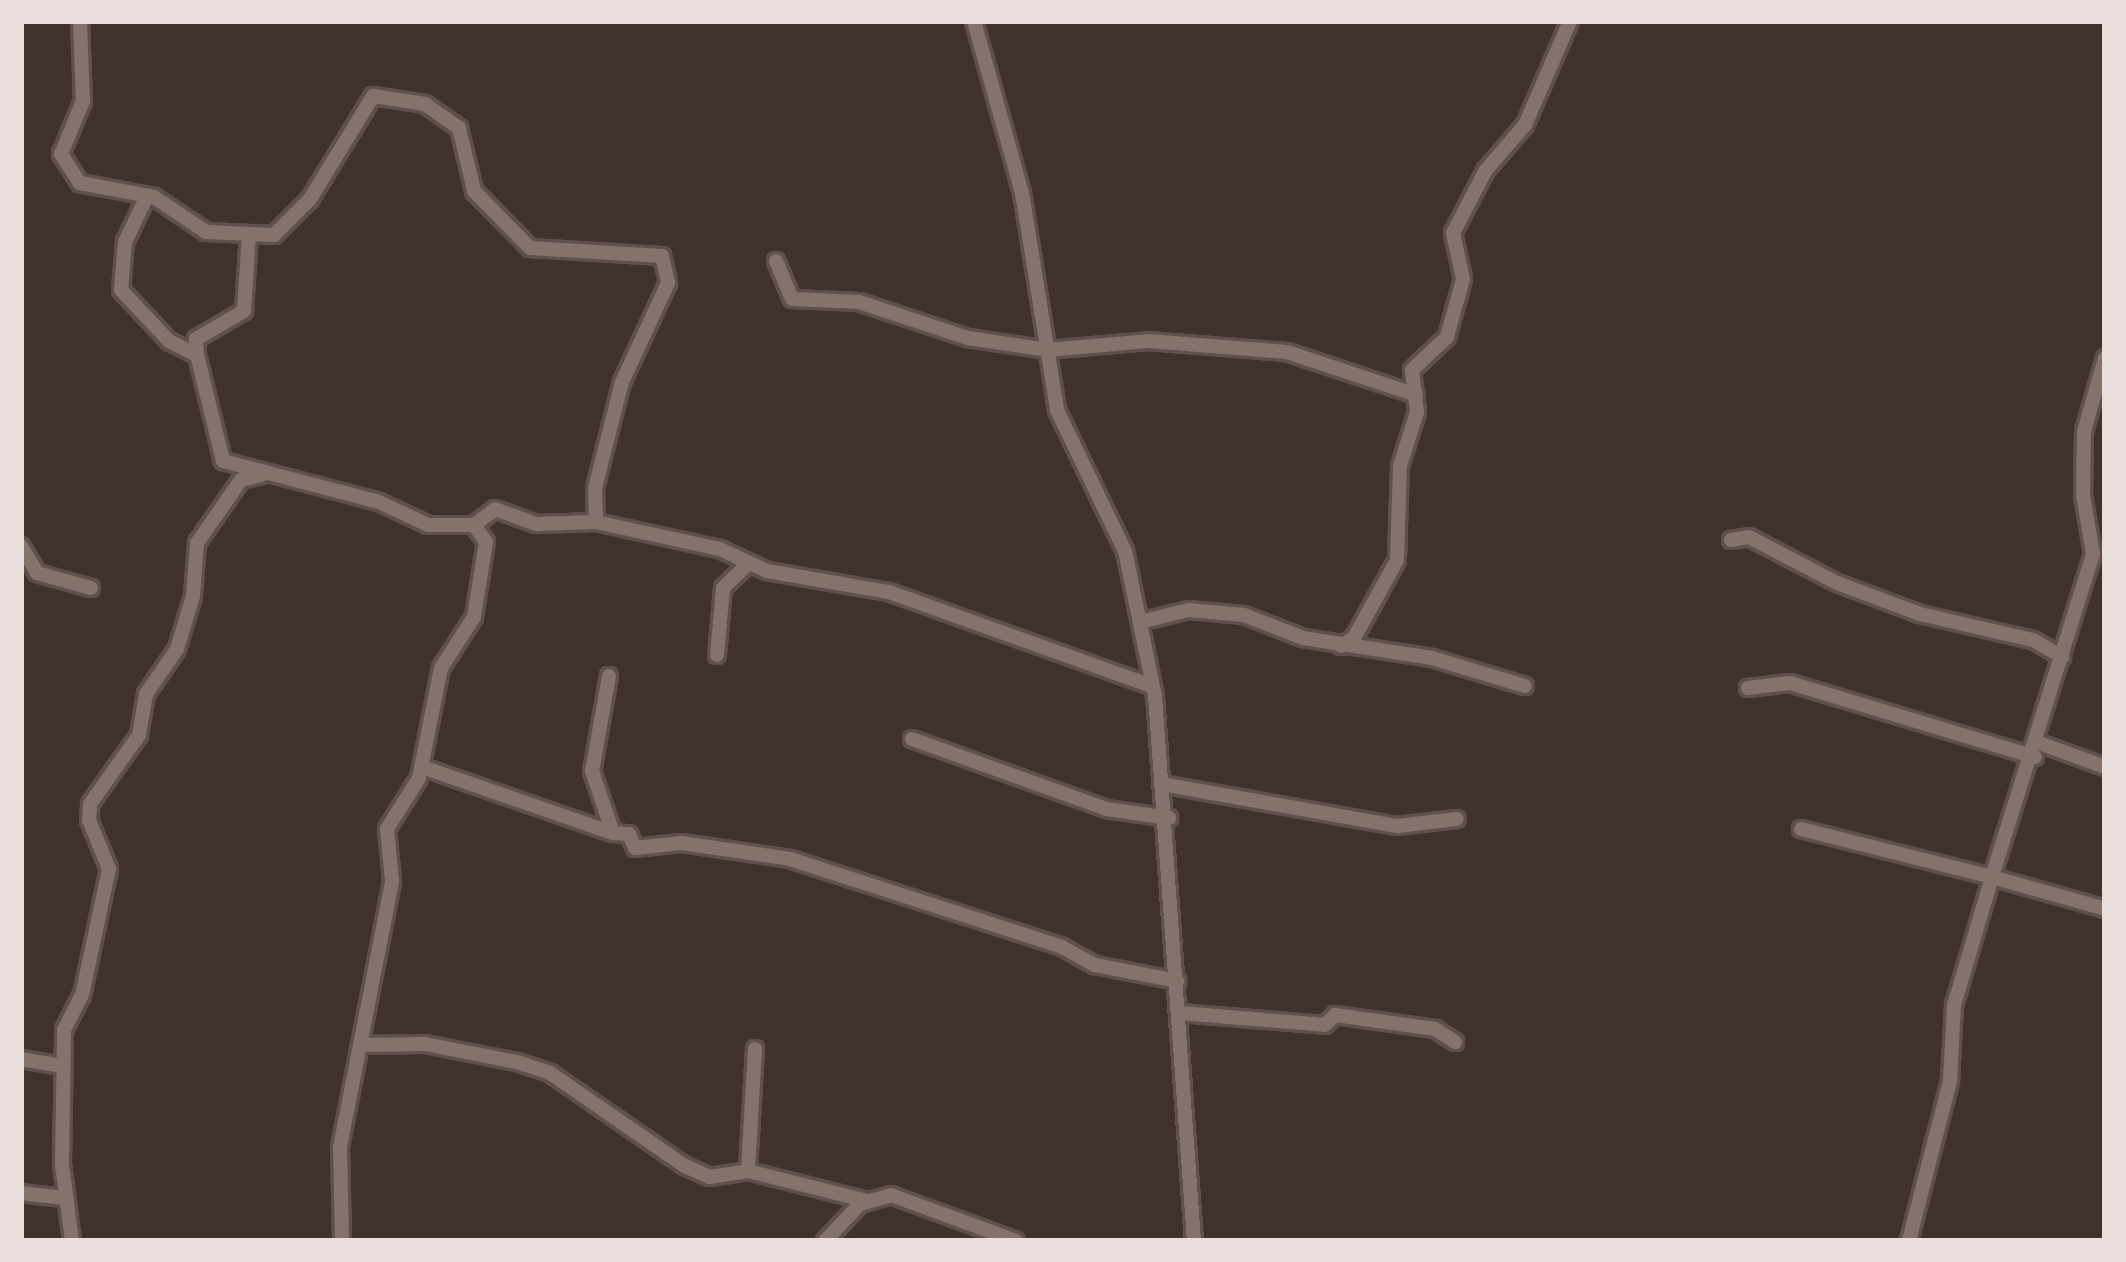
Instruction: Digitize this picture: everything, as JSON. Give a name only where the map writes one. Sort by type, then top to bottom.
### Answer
[{"type":"street","points":[[80,21],[83,101],[62,154],[80,183],[147,196],[206,232],[274,235],[310,199],[373,96],[425,104],[459,128],[474,191],[530,248],[662,256],[668,283],[622,382],[595,488],[596,522]]},
{"type":"street","points":[[1341,646],[1363,623],[1403,539],[1400,466],[1416,395],[1412,370],[1447,337],[1463,279],[1453,233],[1486,170],[1526,125],[1570,21]]},
{"type":"street","points":[[972,22],[1022,193],[1057,410],[1125,551],[1153,686],[1167,785],[1194,1241]]},
{"type":"street","points":[[147,196],[125,242],[121,290],[169,341],[197,355]]},
{"type":"street","points":[[249,233],[244,310],[196,339],[223,461],[260,475],[380,502],[428,525],[474,525],[495,509],[536,524],[596,522],[906,597],[1153,686]]},
{"type":"street","points":[[776,260],[792,299],[859,302],[968,338],[1048,350],[1148,341],[1287,352],[1416,395]]},
{"type":"street","points":[[1909,1241],[1950,1081],[1954,1005],[2099,555],[2083,495],[2084,431],[2105,358]]},
{"type":"street","points":[[72,1241],[64,1198],[64,1030],[82,995],[108,890],[91,804],[139,735],[146,694],[177,649],[194,596],[196,543],[241,481],[260,475]]},
{"type":"street","points":[[342,1241],[340,1148],[392,881],[388,830],[422,767],[441,668],[474,616],[486,542],[474,525]]},
{"type":"street","points":[[1731,540],[1749,537],[1838,584],[1919,614],[2032,640],[2063,657]]},
{"type":"street","points":[[21,546],[38,573],[91,588]]},
{"type":"street","points":[[717,655],[724,588],[749,562]]},
{"type":"street","points":[[1139,622],[1189,610],[1244,615],[1341,646],[1378,650],[1525,686]]},
{"type":"street","points":[[1363,623],[1378,650]]},
{"type":"street","points":[[609,676],[592,771],[613,833]]},
{"type":"street","points":[[1748,688],[1790,683],[2105,767]]},
{"type":"street","points":[[912,740],[1106,809],[1169,818]]},
{"type":"street","points":[[422,767],[613,833],[629,834],[635,848],[682,843],[790,860],[1062,947],[1095,965],[1177,981]]},
{"type":"street","points":[[1167,785],[1397,826],[1457,819]]},
{"type":"street","points":[[1802,829],[2105,909]]},
{"type":"street","points":[[1180,1012],[1324,1025],[1335,1015],[1435,1029],[1455,1042]]},
{"type":"street","points":[[360,1045],[425,1044],[517,1062],[579,1091],[627,1133],[710,1177],[748,1171],[867,1201],[914,1200],[1016,1241]]},
{"type":"street","points":[[748,1171],[755,1048]]},
{"type":"street","points":[[21,1059],[62,1066]]},
{"type":"street","points":[[21,1193],[64,1198]]},
{"type":"street","points":[[825,1241],[867,1201]]}]
